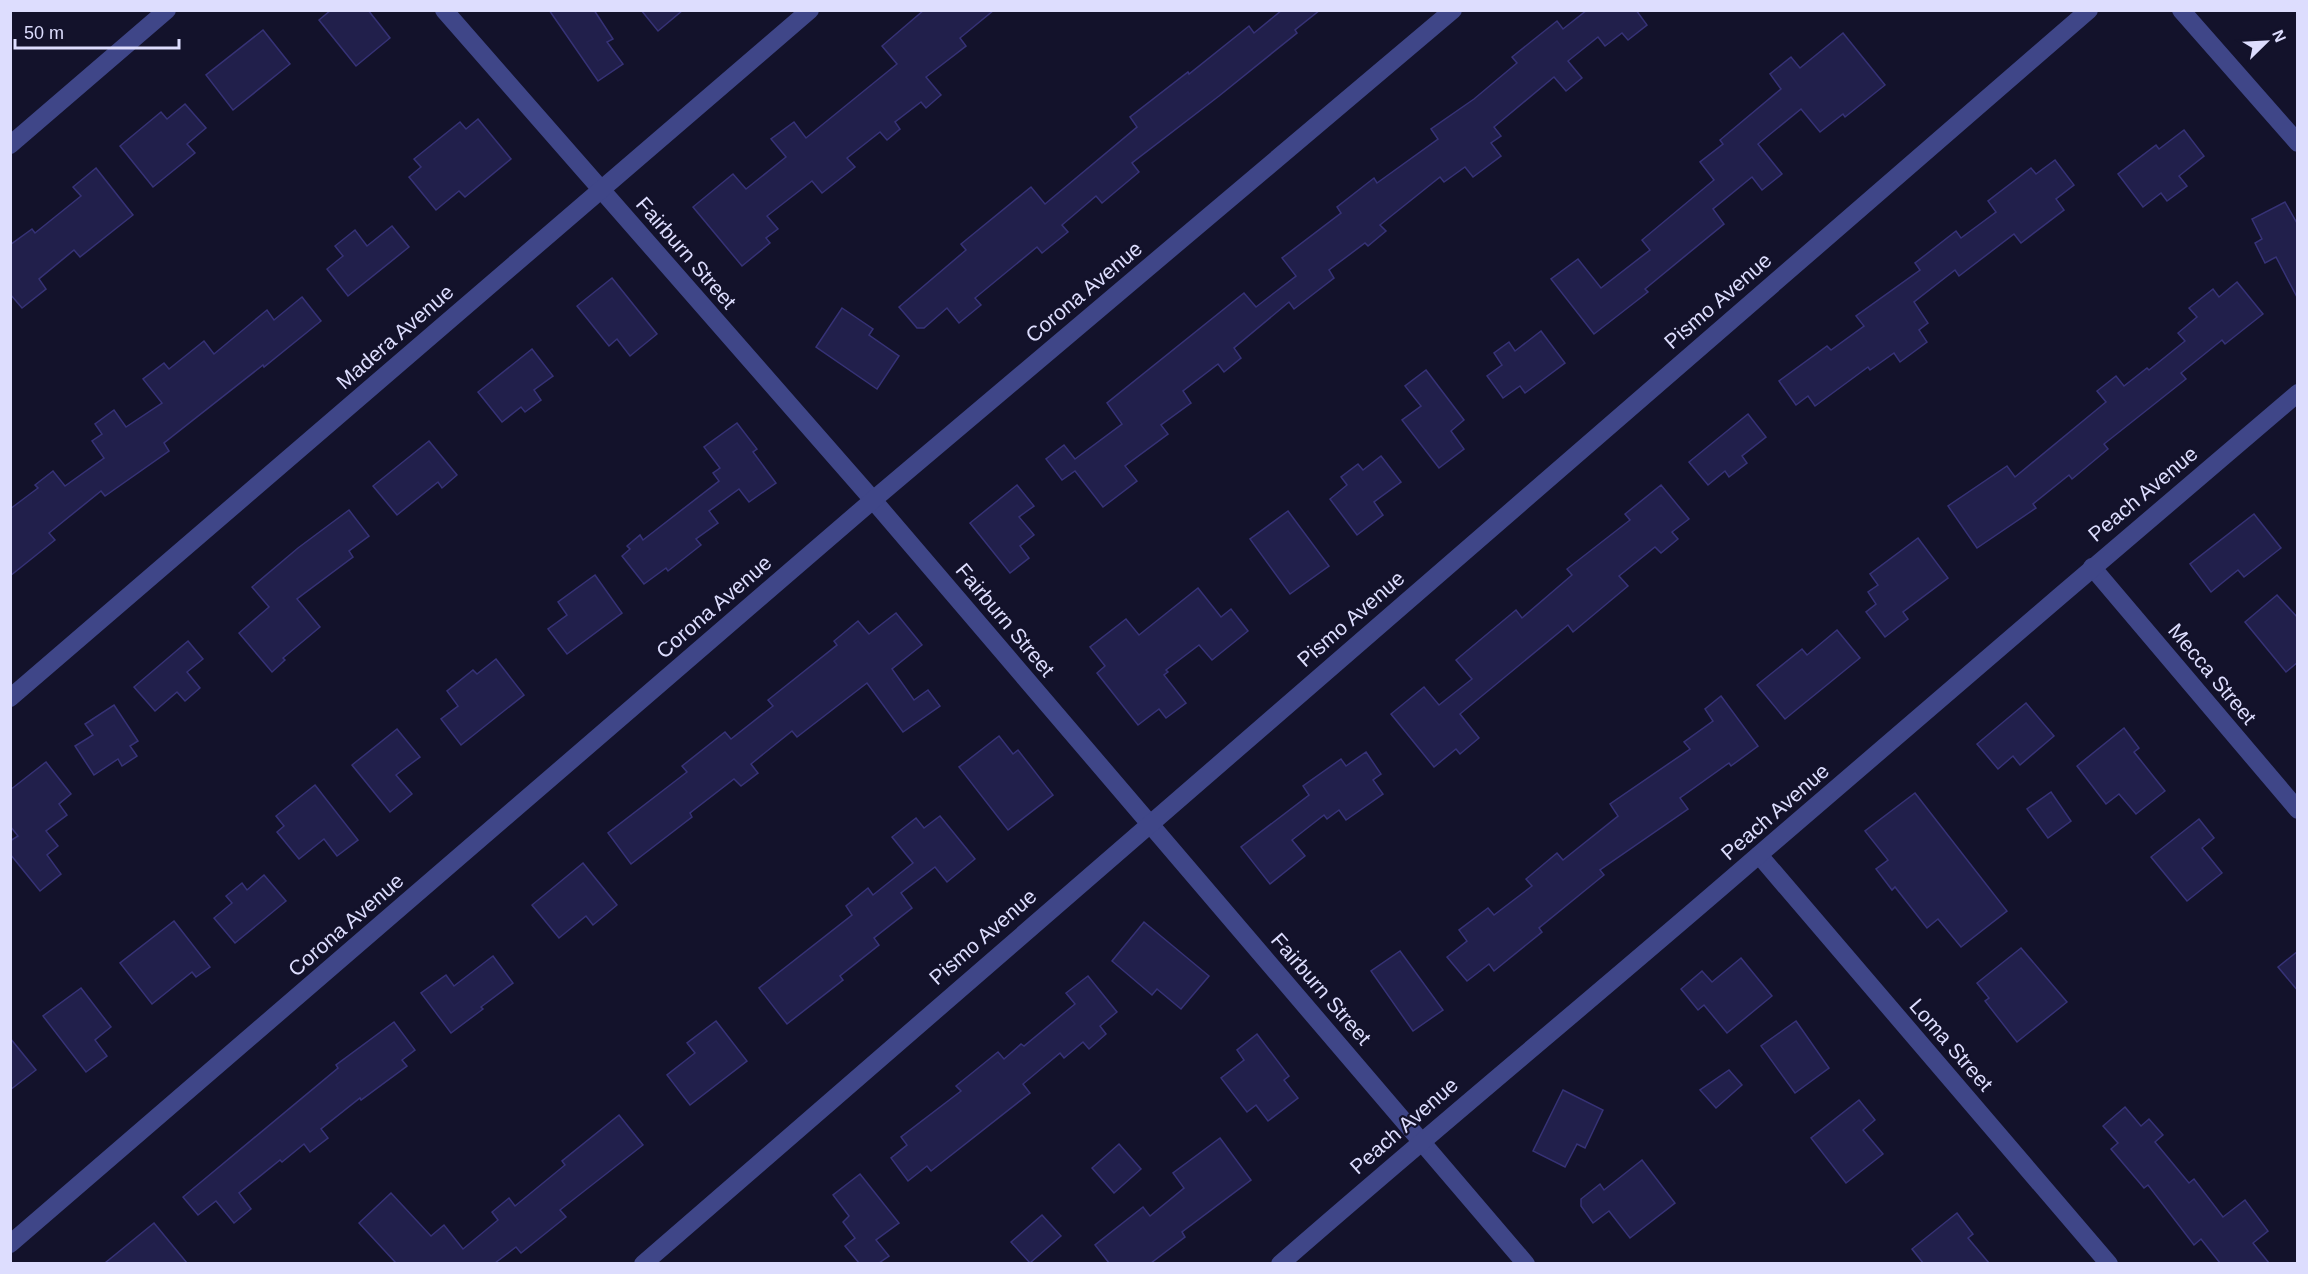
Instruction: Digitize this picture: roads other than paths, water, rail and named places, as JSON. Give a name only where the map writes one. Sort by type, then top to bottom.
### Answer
[{"type":"street","points":[[10,146],[167,10]]},
{"type":"street","name":"Fairburn Street","points":[[444,10],[873,500],[1526,1263]]},
{"type":"street","name":"Madera Avenue","points":[[10,698],[810,10]]},
{"type":"street","name":"Corona Avenue","points":[[10,1244],[873,500],[1453,10]]},
{"type":"street","name":"Pismo Avenue","points":[[643,1263],[2089,10]]},
{"type":"street","points":[[2181,10],[2298,143]]},
{"type":"street","name":"Peach Avenue","points":[[1280,1263],[2298,393]]},
{"type":"street","name":"Mecca Street","points":[[2092,567],[2298,810]]},
{"type":"street","name":"Loma Street","points":[[1759,855],[2109,1263]]}]
